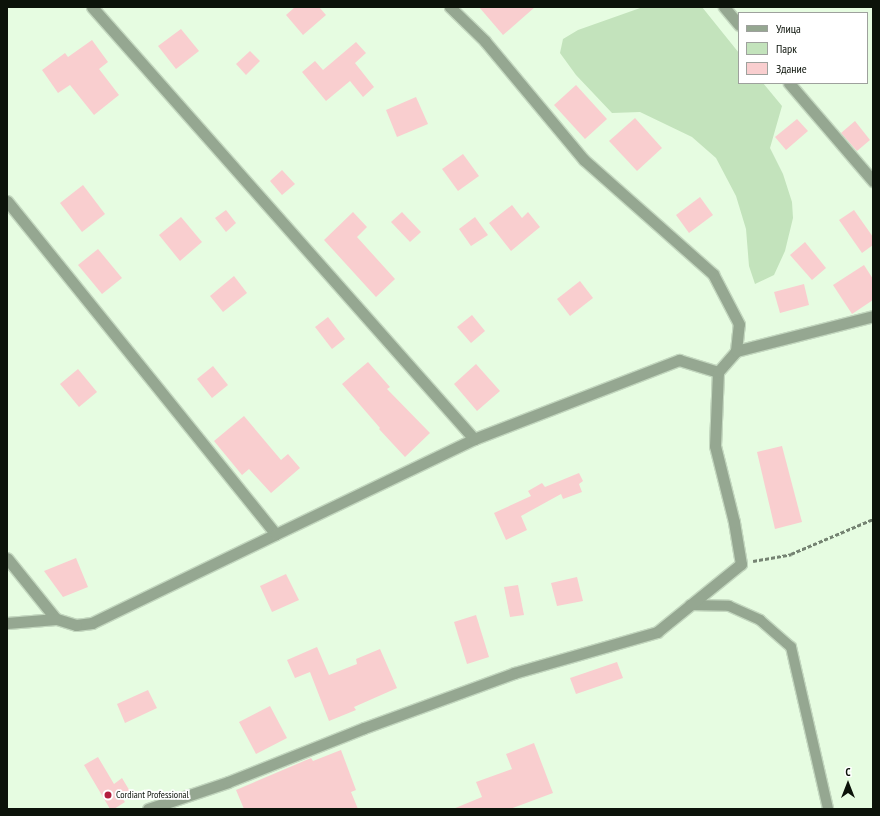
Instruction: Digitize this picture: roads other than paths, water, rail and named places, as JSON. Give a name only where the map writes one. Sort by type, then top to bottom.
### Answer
[{"type":"street","points":[[92,7],[474,439]]},
{"type":"street","points":[[148,809],[228,782],[364,728],[514,673],[657,632],[741,564],[734,522],[715,446],[718,372],[736,351],[739,324],[713,274],[584,160],[485,41],[450,7]]},
{"type":"street","points":[[724,7],[738,24]]},
{"type":"street","points":[[790,84],[873,181]]},
{"type":"street","points":[[7,201],[276,534]]},
{"type":"street","points":[[736,351],[873,316]]},
{"type":"street","points":[[7,623],[56,619],[76,625],[92,622],[474,439],[679,360],[718,372]]},
{"type":"street","points":[[7,558],[56,619]]},
{"type":"lane","points":[[690,605],[729,606],[760,620],[791,647],[828,809]]},
{"type":"place","name":"Cordiant Professional","points":[[108,795]]}]
